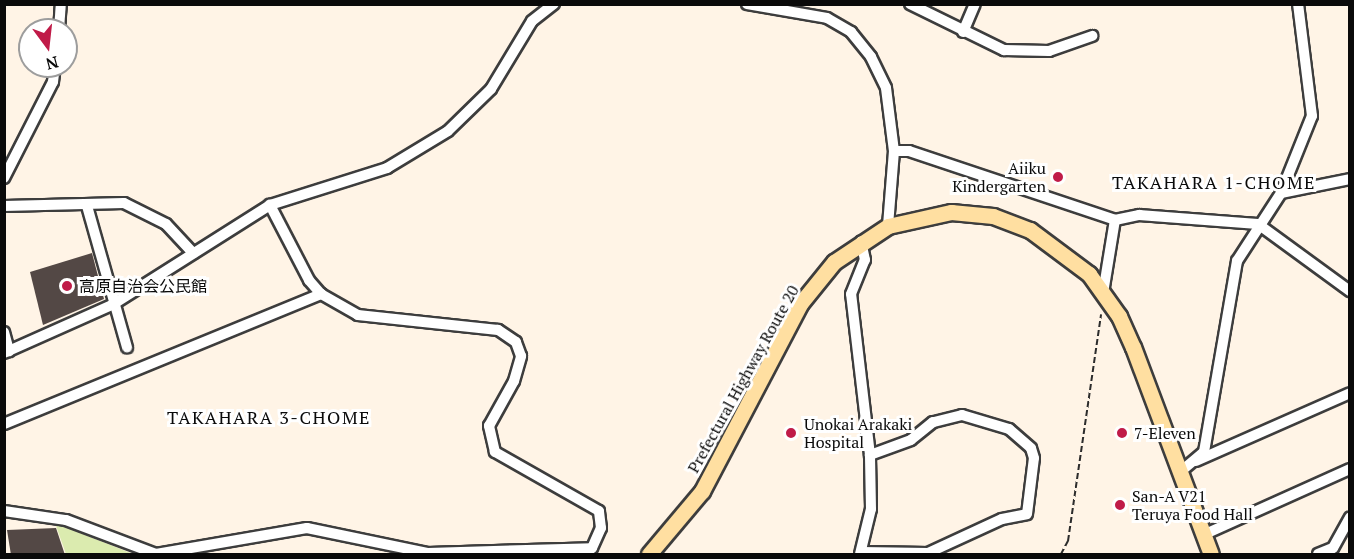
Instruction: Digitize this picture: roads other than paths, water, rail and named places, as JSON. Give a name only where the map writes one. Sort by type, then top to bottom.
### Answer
[{"type":"main road","name":"Prefectural Highway Route 20","points":[[649,555],[688,511],[726,453],[800,304],[834,262],[861,241],[888,226],[951,212],[1013,222],[1060,249],[1103,293],[1133,347],[1211,555]]},
{"type":"street","points":[[4,332],[7,352],[112,305],[270,206],[387,168],[448,131],[491,89],[532,21],[554,4]]},
{"type":"street","points":[[747,4],[812,9],[851,32],[871,57],[886,88],[894,151],[888,226]]},
{"type":"street","points":[[910,4],[963,32],[1026,54],[1092,36]]},
{"type":"street","points":[[963,32],[975,4]]},
{"type":"street","points":[[1196,461],[1204,452],[1237,261],[1258,224],[1281,194],[1312,117],[1298,4]]},
{"type":"street","points":[[4,178],[54,78]]},
{"type":"street","points":[[894,151],[909,151],[1114,220],[1139,215],[1258,224],[1350,291]]},
{"type":"street","points":[[1281,194],[1350,179]]},
{"type":"street","points":[[4,206],[87,206],[124,203],[145,209],[193,253]]},
{"type":"street","points":[[87,206],[112,305],[127,347]]},
{"type":"street","points":[[4,511],[66,520],[156,554],[307,528],[428,553],[592,548],[601,528],[599,511],[495,452],[489,426],[514,381],[521,357],[516,342],[498,330],[464,325],[374,320],[321,294],[270,206]]},
{"type":"street","points":[[1103,293],[1114,220]]},
{"type":"street","points":[[861,241],[864,260],[851,294],[870,455],[871,509],[860,553],[928,553],[1002,519],[1027,514],[1034,458],[1031,448],[1009,429],[963,415],[933,422],[911,440],[870,455]]},
{"type":"street","points":[[4,424],[321,294]]},
{"type":"street","points":[[1180,472],[1196,461],[1350,393]]},
{"type":"street","points":[[1203,535],[1350,469]]},
{"type":"street","points":[[1318,555],[1333,548],[1350,517]]},
{"type":"place","name":"Aiiku Kindergarten","points":[[1058,177]]},
{"type":"place","name":"高原自治会公民館","points":[[67,286]]},
{"type":"place","name":"Unokai Arakaki Hospital","points":[[791,433]]},
{"type":"place","name":"7-Eleven","points":[[1122,433]]},
{"type":"place","name":"San-A V21 Teruya Food Hall","points":[[1120,505]]},
{"type":"district","name":"TAKAHARA 1-CHOME","points":[[1214,182]]},
{"type":"district","name":"TAKAHARA 3-CHOME","points":[[269,417]]}]
